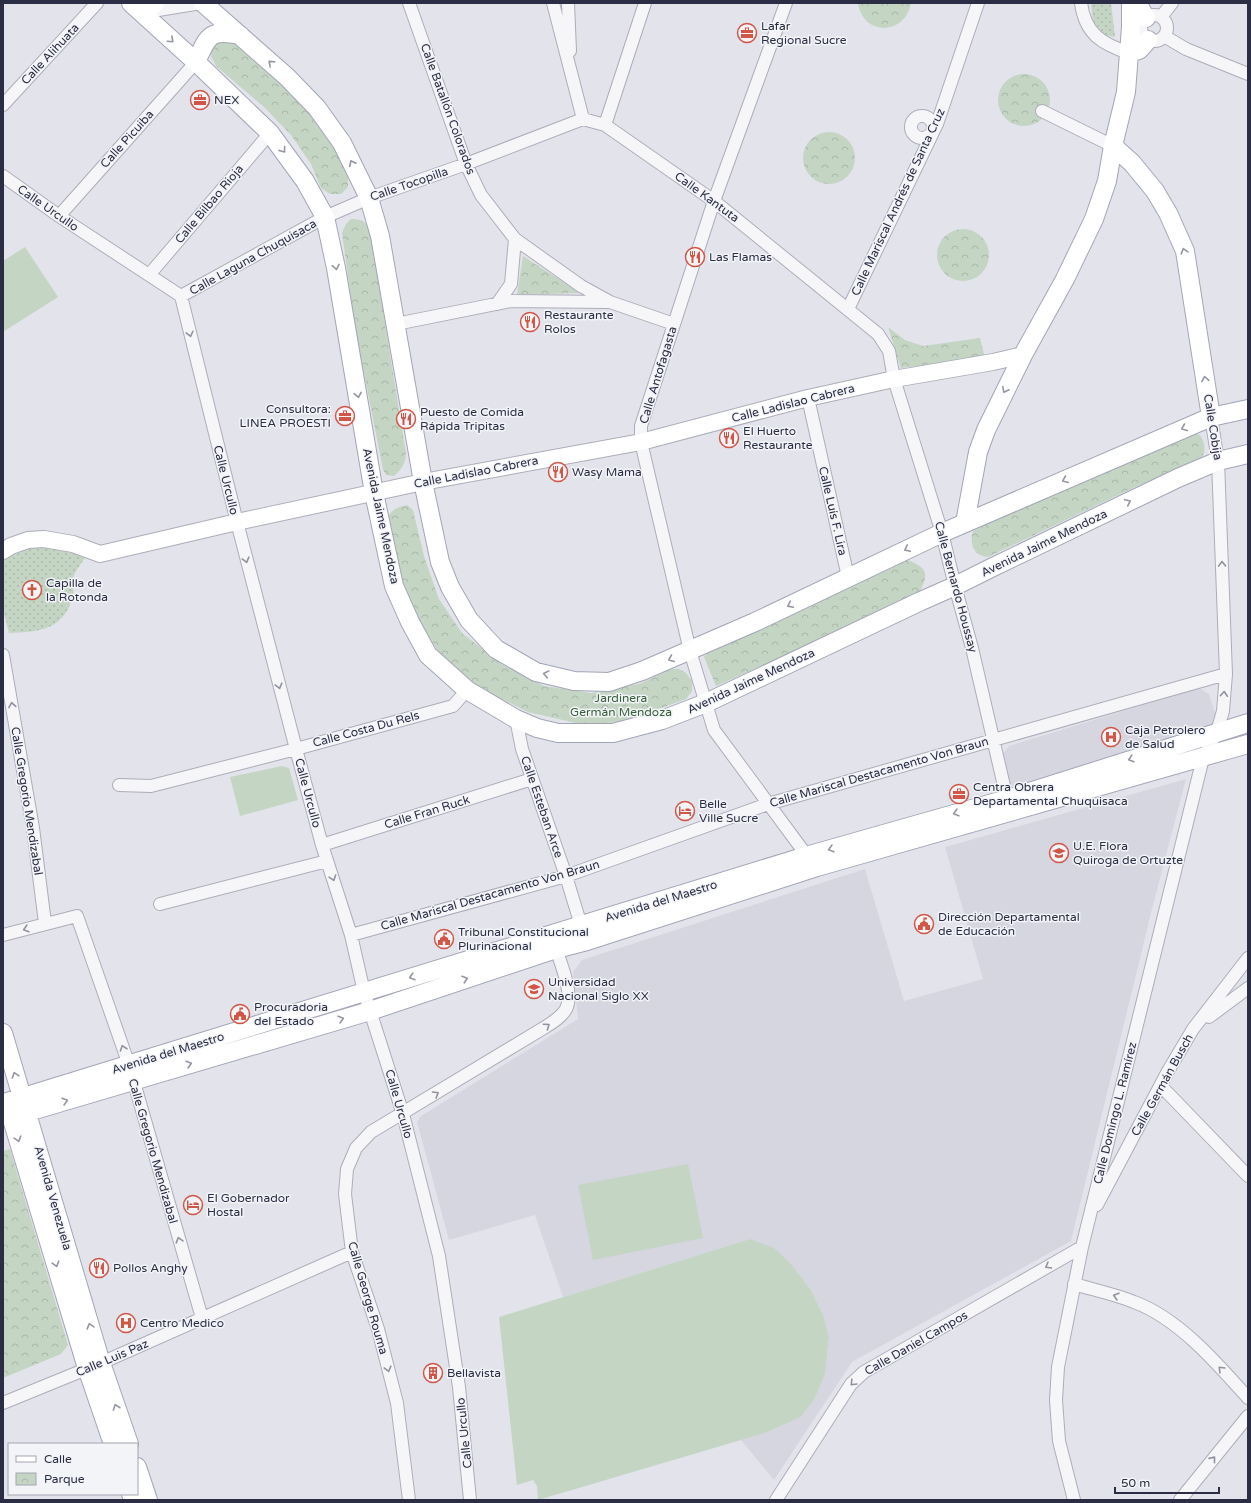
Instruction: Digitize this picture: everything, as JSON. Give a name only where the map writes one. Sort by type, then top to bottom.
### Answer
[{"type":"main road","points":[[202,3],[287,77],[317,108],[342,143],[369,198],[380,236],[423,482],[440,562],[450,587],[469,620],[496,649],[536,672],[574,681],[609,682],[642,671],[755,622],[965,523],[1211,417],[1248,409]]},
{"type":"main road","points":[[965,523],[978,452],[990,423],[1023,355],[1065,279],[1094,219],[1107,181],[1113,146],[1126,92],[1131,27],[1131,3]]},
{"type":"main road","name":"Avenida Jaime Mendoza","points":[[143,6],[196,62],[270,133],[305,181],[325,217],[336,268],[374,493],[394,586],[410,622],[428,655],[467,690],[516,718],[537,728],[558,732],[613,733],[662,720],[706,703],[955,586],[1171,482],[1218,461],[1248,454]]},
{"type":"main road","points":[[196,62],[205,42],[213,35],[224,32],[240,35]]},
{"type":"main road","points":[[1129,53],[1139,50],[1156,38]]},
{"type":"main road","name":"Calle Cobija","points":[[1113,146],[1132,163],[1155,190],[1168,213],[1185,251],[1211,417]]},
{"type":"main road","name":"Calle Ladislao Cabrera","points":[[3,551],[11,546],[28,540],[44,539],[73,544],[100,554],[237,522],[423,482],[642,442],[808,398],[894,379],[992,362],[1023,355]]},
{"type":"main road","name":"Avenida del Maestro","points":[[131,1073],[364,992],[583,933],[1248,723]]},
{"type":"main road","name":"Avenida del Maestro","points":[[811,862],[1203,758],[1248,744]]},
{"type":"main road","name":"Avenida del Maestro","points":[[14,1104],[370,1011],[556,949],[583,933]]},
{"type":"main road","name":"Avenida Venezuela","points":[[3,1033],[14,1104],[94,1366]]},
{"type":"main road","points":[[94,1366],[114,1443]]},
{"type":"main road","points":[[94,1366],[129,1443]]},
{"type":"main road","points":[[138,1470],[148,1500]]},
{"type":"street","name":"Calle Alihuata","points":[[3,105],[97,3]]},
{"type":"street","points":[[143,6],[202,3]]},
{"type":"street","name":"Calle Batallón Colorados","points":[[409,3],[466,164],[481,195],[514,239],[581,286],[610,302],[674,324]]},
{"type":"street","points":[[553,3],[583,119]]},
{"type":"street","points":[[568,3],[571,76]]},
{"type":"street","points":[[605,125],[645,3]]},
{"type":"street","name":"Calle Antofagasta","points":[[786,3],[714,201],[641,426],[642,442],[690,651],[714,730],[811,862]]},
{"type":"street","name":"Calle Mariscal Andrés de Santa Cruz","points":[[848,309],[937,124],[978,3]]},
{"type":"street","points":[[1081,3],[1082,11],[1091,32],[1107,45],[1129,53]]},
{"type":"street","points":[[1172,3],[1148,13],[1143,21],[1141,29],[1142,34],[1186,49],[1248,74]]},
{"type":"street","points":[[1148,13],[1166,24],[1166,32],[1156,38]]},
{"type":"street","name":"Calle Picuiba","points":[[59,216],[196,62]]},
{"type":"street","points":[[1042,111],[1113,146]]},
{"type":"street","name":"Calle Tocopilla","points":[[325,217],[369,198],[466,164],[583,119]]},
{"type":"street","name":"Calle Kantuta","points":[[583,119],[605,125],[714,201],[878,334],[889,351],[894,379]]},
{"type":"street","name":"Calle Bilbao Rioja","points":[[149,275],[270,133]]},
{"type":"street","name":"Calle Urcullo","points":[[3,176],[59,216],[181,296],[237,522],[322,845],[351,935],[364,992],[403,1114],[439,1256],[459,1387],[470,1500]]},
{"type":"street","name":"Calle Laguna Chuquisaca","points":[[181,296],[325,217]]},
{"type":"street","points":[[497,304],[511,284],[514,239]]},
{"type":"street","points":[[396,324],[511,301],[610,302]]},
{"type":"street","name":"Calle Bernardo Houssay","points":[[894,379],[942,533],[972,648],[992,740],[1007,799]]},
{"type":"street","name":"Calle Luís F. Lira","points":[[808,398],[848,577]]},
{"type":"street","name":"Calle Cobija","points":[[1211,417],[1218,461],[1226,674],[1223,711],[1217,732]]},
{"type":"street","name":"Calle Gregorio Mendizabal","points":[[3,654],[33,828],[45,923],[77,916],[131,1073],[202,1318]]},
{"type":"street","name":"Calle Mariscal Destacamento Von Braun","points":[[351,935],[566,876],[768,804],[1226,674]]},
{"type":"street","name":"Calle Costa Du Rels","points":[[118,785],[152,786],[453,706],[467,690]]},
{"type":"street","name":"Calle Esteban Arce","points":[[516,718],[522,749],[566,876],[583,933]]},
{"type":"street","name":"Calle Domingo L. Ramírez","points":[[1074,1500],[1059,1441],[1056,1400],[1058,1367],[1082,1247],[1203,758],[1217,732]]},
{"type":"street","name":"Calle Fran Ruck","points":[[322,845],[532,779]]},
{"type":"street","points":[[160,904],[327,861]]},
{"type":"street","points":[[3,935],[45,923]]},
{"type":"street","name":"Calle George Rouma","points":[[410,1500],[397,1403],[378,1329],[352,1252],[345,1194],[347,1169],[356,1148],[371,1132],[403,1114],[557,1019],[566,1009],[569,999],[556,949]]},
{"type":"street","name":"Calle Germán Busch","points":[[1089,1220],[1193,1029],[1248,958]]},
{"type":"street","points":[[1193,1029],[1248,988]]},
{"type":"street","points":[[1161,1086],[1248,1176]]},
{"type":"street","name":"Calle Daniel Campos","points":[[776,1500],[851,1384],[864,1372],[1082,1247]]},
{"type":"street","name":"Calle Luis Paz","points":[[3,1403],[94,1366],[352,1252]]},
{"type":"street","points":[[1074,1284],[1134,1302],[1161,1315],[1190,1338],[1248,1398]]},
{"type":"street","points":[[1180,1500],[1248,1416]]},
{"type":"shaded area","name":"Caja Petrolero de Salud","points":[[1199,688],[1209,694],[1217,719],[1212,729],[1020,789],[1007,782],[1000,758],[1009,746]]},
{"type":"shaded area","points":[[1186,779],[1153,905],[1071,1241],[852,1362],[774,1480],[741,1440],[765,1433],[801,1417],[815,1398],[825,1374],[829,1337],[823,1315],[811,1290],[791,1264],[750,1239],[563,1297],[535,1215],[449,1240],[417,1122],[421,1116],[578,1019],[573,972],[582,960],[865,869],[904,1001],[983,979],[945,847]]},
{"type":"green space","points":[[858,3],[911,4],[907,14],[900,22],[884,28],[867,22],[861,14]]},
{"type":"green space","points":[[1091,3],[1111,3],[1115,37],[1105,35],[1093,21]]},
{"type":"green space","points":[[223,38],[232,38],[297,97],[324,129],[348,170],[348,187],[341,194],[330,194],[321,188],[311,164],[291,135],[264,107],[216,66],[210,54],[215,44]]},
{"type":"green space","points":[[1019,74],[1029,74],[1043,81],[1050,95],[1050,105],[1043,119],[1029,126],[1019,126],[1009,122],[1002,115],[998,105],[998,95],[1002,85],[1009,78]]},
{"type":"green space","points":[[824,132],[834,132],[848,139],[855,153],[855,163],[848,177],[834,184],[824,184],[814,180],[807,173],[803,163],[803,153],[807,143],[814,136]]},
{"type":"green space","points":[[351,219],[362,221],[367,224],[370,229],[406,454],[403,466],[394,476],[386,475],[383,470],[355,327],[342,233],[346,224]]},
{"type":"green space","points":[[958,229],[968,229],[982,236],[989,250],[989,260],[982,274],[968,281],[958,281],[948,277],[941,270],[937,260],[937,250],[941,240],[948,233]]},
{"type":"green space","points":[[25,247],[58,297],[3,332],[3,261]]},
{"type":"green space","points":[[523,256],[580,293],[517,295]]},
{"type":"green space","points":[[888,327],[905,340],[923,346],[980,338],[984,354],[982,358],[901,368]]},
{"type":"green space","points":[[1193,433],[1200,435],[1204,445],[1204,451],[1200,460],[1133,488],[988,557],[976,552],[972,545],[973,531],[1085,479]]},
{"type":"green space","name":"Jardinera Germán Mendoza","points":[[407,505],[413,510],[424,556],[439,599],[462,633],[503,665],[544,686],[591,693],[639,684],[672,669],[679,669],[686,673],[692,681],[692,691],[686,699],[623,722],[580,724],[528,712],[480,688],[438,651],[407,600],[388,517],[391,512]]},
{"type":"green space","points":[[33,547],[56,548],[85,558],[74,576],[73,595],[64,616],[49,627],[40,630],[9,633],[3,610],[3,561]]},
{"type":"green space","points":[[908,560],[921,567],[925,575],[925,579],[917,597],[716,686],[704,657],[706,654]]},
{"type":"green space","points":[[282,766],[289,768],[298,800],[240,816],[230,777]]},
{"type":"green space","points":[[10,1149],[68,1345],[61,1354],[3,1378],[3,1151]]},
{"type":"green space","points":[[688,1164],[703,1238],[593,1260],[578,1185]]},
{"type":"green space","points":[[750,1239],[774,1248],[791,1264],[811,1290],[823,1315],[829,1337],[825,1374],[815,1398],[801,1417],[765,1433],[538,1500],[537,1486],[533,1480],[517,1485],[499,1317]]},
{"type":"green space","points":[[3,1325],[15,1332],[5,1347],[3,1346]]},
{"type":"place","name":"Lafar Regional Sucre","points":[[747,33]]},
{"type":"place","name":"NEX","points":[[200,100]]},
{"type":"place","name":"Las Flamas","points":[[695,257]]},
{"type":"place","name":"Restaurante Rolos","points":[[530,322]]},
{"type":"place","name":"Consultora: LINEA PROESTI","points":[[345,416]]},
{"type":"place","name":"Puesto de Comida Rápida Tripitas","points":[[406,419]]},
{"type":"place","name":"El Huerto Restaurante","points":[[729,438]]},
{"type":"place","name":"Wasy Mama","points":[[558,472]]},
{"type":"place","name":"Capilla de la Rotonda","points":[[32,590]]},
{"type":"place","name":"Caja Petrolero de Salud","points":[[1111,737]]},
{"type":"place","name":"Centra Obrera Departamental Chuquisaca","points":[[959,794]]},
{"type":"place","name":"Belle Ville Sucre","points":[[685,811]]},
{"type":"place","name":"U.E. Flora Quiroga de Ortuzte","points":[[1059,853]]},
{"type":"place","name":"Dirección Departamental de Educación","points":[[924,924]]},
{"type":"place","name":"Tribunal Constitucional Plurinacional","points":[[444,939]]},
{"type":"place","name":"Universidad Nacional Siglo XX","points":[[534,989]]},
{"type":"place","name":"Procuradoria del Estado","points":[[240,1014]]},
{"type":"place","name":"El Gobernador Hostal","points":[[193,1205]]},
{"type":"place","name":"Pollos Anghy","points":[[99,1268]]},
{"type":"place","name":"Centro Medico","points":[[126,1323]]},
{"type":"place","name":"Bellavista","points":[[433,1373]]}]
